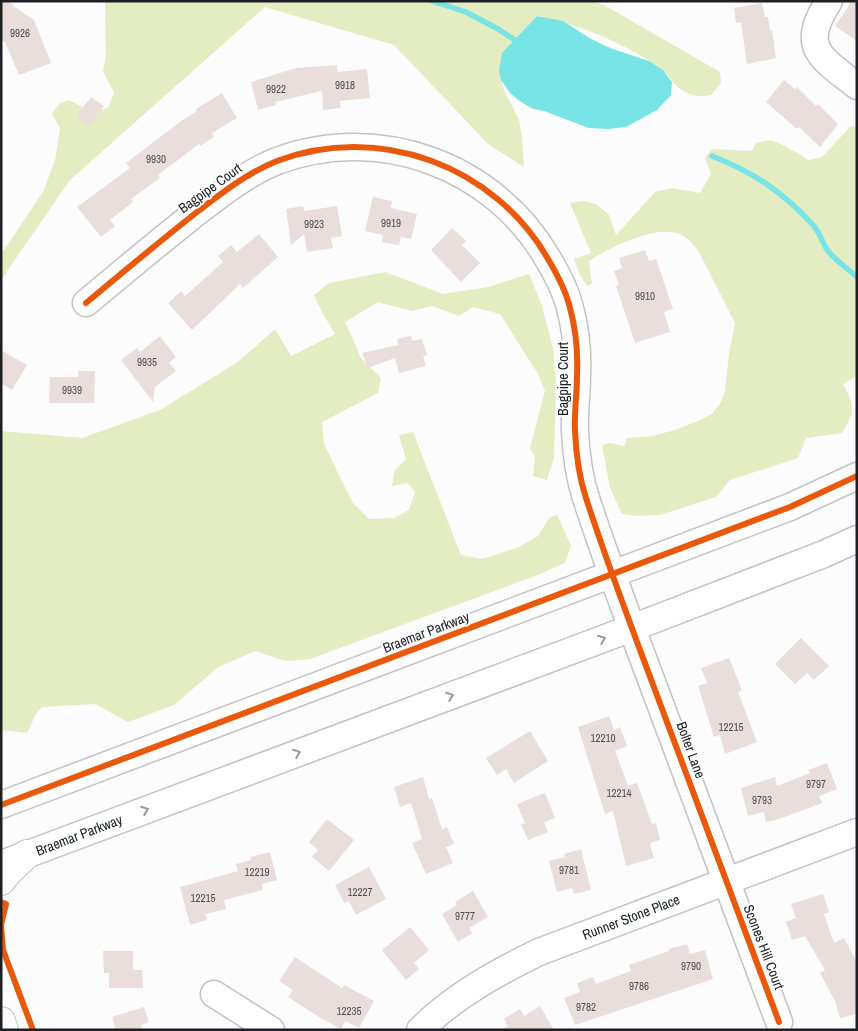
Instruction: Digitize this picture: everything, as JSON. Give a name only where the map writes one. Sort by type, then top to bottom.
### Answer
[{"type":"main road","points":[[1,881],[27,854]]},
{"type":"main road","points":[[1,1021],[4,1030]]},
{"type":"street","points":[[829,1],[819,18],[814,40],[818,52],[824,60],[857,86]]},
{"type":"street","name":"Bagpipe Court","points":[[86,303],[165,237],[217,197],[250,174],[277,161],[312,151],[342,148],[373,148],[403,152],[432,160],[476,182],[501,200],[519,218],[540,245],[557,275],[570,306],[578,372],[575,430],[578,466],[585,495],[632,628]]},
{"type":"street","name":"Braemar Parkway","points":[[1,805],[613,576],[790,507],[857,476]]},
{"type":"street","name":"Braemar Parkway","points":[[1,864],[632,628],[824,554],[857,538]]},
{"type":"street","name":"Bolter Lane","points":[[632,628],[726,881]]},
{"type":"street","name":"Runner Stone Place","points":[[420,1030],[465,992],[502,970],[548,949],[857,832]]},
{"type":"street","name":"Scones Hill Court","points":[[726,881],[779,1022]]},
{"type":"street","points":[[214,994],[271,1030]]},
{"type":"green space","points":[[105,1],[592,1],[604,5],[720,72],[721,83],[711,95],[701,96],[688,93],[681,90],[660,68],[617,43],[569,24],[537,16],[525,29],[499,71],[504,90],[519,120],[524,167],[488,144],[394,45],[265,7],[70,180],[1,280],[1,255],[43,192],[55,160],[60,128],[52,114],[59,104],[69,100],[93,112],[108,108],[114,93],[103,71],[106,55]]},
{"type":"green space","points":[[851,126],[857,128],[857,376],[843,384],[850,398],[852,409],[842,433],[806,438],[798,458],[730,480],[716,497],[660,515],[637,516],[622,514],[610,488],[602,445],[610,443],[624,446],[627,438],[652,436],[675,430],[712,414],[721,402],[725,392],[729,353],[735,323],[698,250],[691,242],[677,233],[667,232],[643,235],[597,256],[589,261],[592,284],[587,286],[580,275],[574,259],[591,253],[570,203],[582,201],[596,204],[609,215],[616,235],[655,192],[672,188],[700,193],[711,174],[705,158],[712,149],[752,151],[756,143],[771,140],[809,160],[822,157]]},
{"type":"green space","points":[[385,272],[443,294],[488,287],[529,274],[542,306],[553,348],[556,383],[554,457],[547,480],[533,476],[535,457],[530,448],[545,391],[538,374],[500,314],[473,307],[459,316],[432,306],[412,311],[378,302],[345,322],[361,358],[381,378],[378,393],[322,422],[324,444],[353,503],[369,519],[394,518],[409,510],[415,492],[408,483],[392,486],[395,470],[406,459],[399,435],[413,432],[461,555],[482,559],[517,548],[538,536],[550,517],[557,515],[571,546],[565,563],[535,576],[310,659],[286,661],[255,651],[217,668],[174,705],[128,722],[95,704],[42,707],[36,714],[27,733],[1,730],[1,431],[82,438],[160,410],[238,362],[275,329],[291,356],[335,334],[314,295],[329,283]]},
{"type":"water","points":[[537,16],[563,21],[591,39],[610,48],[649,61],[663,70],[672,82],[671,95],[657,110],[626,127],[608,129],[589,128],[544,111],[533,109],[510,93],[501,80],[499,71],[502,53]]},
{"type":"building","points":[[1,1],[9,1],[34,20],[51,63],[19,75],[5,42],[1,40]]},
{"type":"building","points":[[852,1],[857,1],[857,41],[835,26]]},
{"type":"building","points":[[762,3],[765,17],[768,17],[770,31],[772,30],[776,58],[747,64],[741,22],[736,23],[734,8]]},
{"type":"building","points":[[337,65],[337,72],[367,69],[370,98],[340,101],[341,108],[323,110],[322,91],[275,102],[276,105],[258,110],[251,82],[296,68]]},
{"type":"building","points":[[784,80],[795,89],[797,87],[816,106],[818,104],[838,124],[820,147],[799,127],[797,129],[766,102]]},
{"type":"building","points":[[222,93],[237,118],[212,133],[214,137],[200,146],[199,144],[158,175],[160,178],[131,199],[133,202],[110,220],[115,226],[101,237],[77,207],[130,168],[126,163],[197,111],[196,109]]},
{"type":"building","points":[[91,97],[104,106],[89,127],[76,117]]},
{"type":"building","points":[[373,197],[392,201],[391,208],[417,214],[411,239],[401,237],[399,245],[382,242],[383,235],[365,231]]},
{"type":"building","points":[[303,206],[304,211],[337,206],[342,236],[331,238],[333,248],[307,252],[304,234],[291,245],[286,209]]},
{"type":"building","points":[[452,228],[466,241],[462,245],[480,263],[461,282],[431,250]]},
{"type":"building","points":[[259,234],[278,257],[243,288],[240,284],[192,330],[168,303],[181,291],[185,296],[223,262],[218,256],[231,245],[237,252]]},
{"type":"building","points":[[645,250],[649,261],[656,259],[673,309],[664,312],[670,332],[635,343],[616,286],[619,285],[614,271],[622,268],[619,258]]},
{"type":"building","points":[[160,336],[176,357],[169,363],[176,371],[155,387],[153,402],[121,360],[137,348],[140,352]]},
{"type":"building","points":[[411,336],[412,341],[422,339],[427,355],[423,356],[426,366],[399,373],[395,358],[368,368],[362,353],[398,345],[397,339]]},
{"type":"building","points":[[1,350],[27,365],[12,390],[1,383]]},
{"type":"building","points":[[78,371],[95,371],[94,403],[49,403],[50,377],[78,377]]},
{"type":"building","points":[[801,638],[829,666],[814,680],[807,673],[795,684],[775,664]]},
{"type":"building","points":[[729,658],[742,690],[738,692],[757,742],[725,754],[720,735],[714,737],[698,686],[707,683],[701,668]]},
{"type":"building","points":[[609,716],[614,730],[620,727],[627,746],[615,751],[628,786],[637,783],[652,824],[656,823],[660,840],[650,843],[654,858],[626,866],[613,811],[605,814],[578,727]]},
{"type":"building","points":[[530,731],[548,761],[514,783],[506,769],[497,775],[486,758]]},
{"type":"building","points":[[827,763],[837,789],[819,796],[822,803],[766,822],[764,812],[748,816],[741,788],[775,777],[777,786],[810,773],[808,770]]},
{"type":"building","points":[[423,777],[429,799],[432,798],[442,829],[447,827],[454,844],[446,847],[453,863],[426,874],[412,843],[422,839],[411,803],[400,807],[394,787]]},
{"type":"building","points":[[545,793],[555,818],[544,822],[548,832],[528,840],[521,824],[525,823],[517,804]]},
{"type":"building","points":[[327,819],[354,840],[329,871],[312,857],[318,850],[309,842]]},
{"type":"building","points":[[581,849],[591,890],[574,894],[572,888],[557,892],[549,861],[565,857],[564,854]]},
{"type":"building","points":[[270,852],[277,880],[262,884],[263,890],[224,900],[226,909],[205,914],[207,920],[190,925],[180,887],[238,871],[236,864],[251,860],[250,857]]},
{"type":"building","points":[[369,867],[386,899],[356,915],[349,901],[344,903],[335,885]]},
{"type":"building","points":[[473,891],[488,917],[469,928],[472,933],[458,942],[442,914],[457,905],[455,902]]},
{"type":"building","points":[[823,894],[829,912],[824,914],[834,943],[844,938],[857,962],[857,1014],[840,1018],[835,1001],[820,973],[825,970],[805,936],[792,940],[786,922],[796,918],[791,904]]},
{"type":"building","points":[[410,927],[429,950],[414,963],[419,969],[406,980],[382,950]]},
{"type":"building","points":[[687,944],[690,954],[705,950],[713,979],[575,1025],[564,998],[580,992],[577,983],[593,977],[596,984],[631,971],[629,965]]},
{"type":"building","points":[[103,951],[133,951],[133,970],[142,970],[143,988],[109,988],[109,973],[104,973]]},
{"type":"building","points":[[295,957],[342,988],[344,985],[374,1001],[359,1028],[345,1021],[341,1029],[288,997],[293,990],[279,981]]},
{"type":"building","points":[[540,1006],[554,1030],[501,1030],[508,1026],[504,1019],[520,1009],[524,1016]]},
{"type":"building","points":[[144,1007],[149,1022],[141,1025],[143,1030],[116,1030],[112,1017]]},
{"type":"waterway","points":[[432,1],[466,12],[515,40]]},
{"type":"waterway","points":[[712,156],[754,176],[779,193],[802,213],[815,228],[831,254],[857,277]]},
{"type":"cycle path","points":[[86,303],[183,223],[235,184],[255,171],[277,161],[316,150],[355,147],[393,151],[430,160],[465,177],[497,199],[525,226],[558,277],[572,316],[577,359],[575,439],[586,498],[628,618],[779,1022]]},
{"type":"cycle path","points":[[1,805],[790,507],[857,476]]},
{"type":"cycle path","points":[[1,902],[6,904],[1,925],[3,950],[33,1030]]}]
